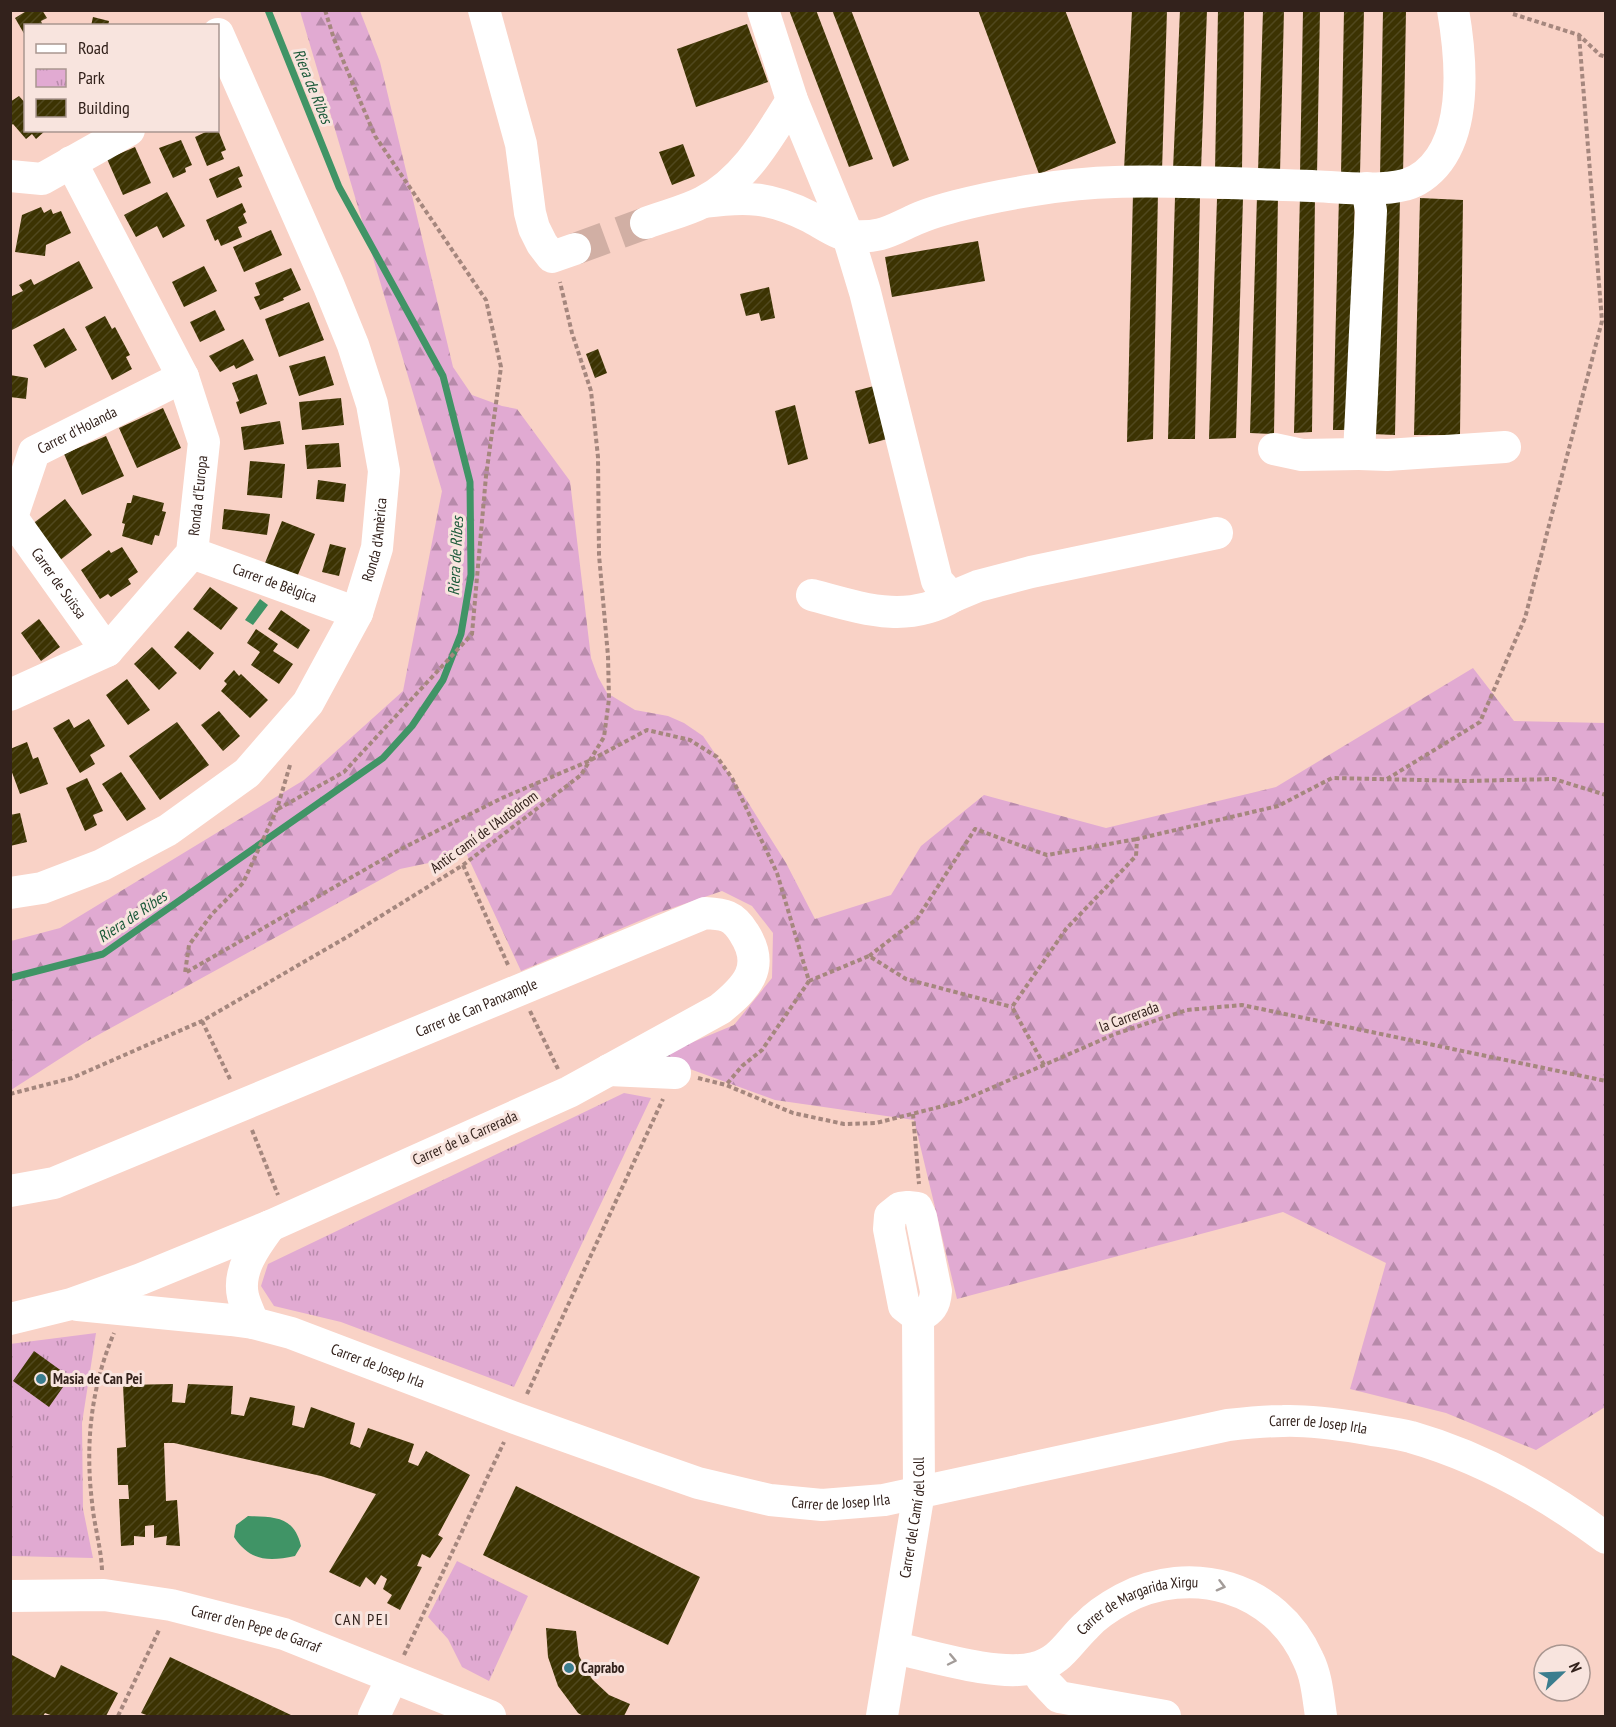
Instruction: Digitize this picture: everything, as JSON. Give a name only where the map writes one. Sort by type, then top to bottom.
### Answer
[{"type":"street","points":[[207,10],[213,24]]},
{"type":"street","points":[[484,10],[521,144],[534,228],[542,244],[564,253]]},
{"type":"street","points":[[763,10],[792,100],[848,236],[865,292],[937,581],[954,596]]},
{"type":"street","points":[[646,223],[704,202],[734,197],[760,198],[788,206],[848,236],[876,236],[894,231],[927,214],[958,206],[1093,183],[1367,188],[1399,186],[1416,181],[1440,158],[1452,136],[1460,65],[1453,10]]},
{"type":"street","name":"Ronda d'Amèrica","points":[[10,893],[42,888],[102,865],[168,830],[247,773],[308,703],[357,613],[377,548],[384,471],[372,404],[353,345],[329,286],[226,78],[219,40]]},
{"type":"street","points":[[704,202],[738,176],[751,161],[792,100]]},
{"type":"street","points":[[10,176],[42,179],[125,132]]},
{"type":"street","points":[[10,156],[71,162]]},
{"type":"street","name":"Ronda d'Europa","points":[[10,695],[107,651],[192,553],[204,442],[183,377],[71,162]]},
{"type":"street","points":[[1359,454],[1371,211],[1367,188]]},
{"type":"street","name":"Carrer d'Holanda","points":[[11,516],[22,451],[183,377]]},
{"type":"street","points":[[1274,449],[1302,455],[1505,447]]},
{"type":"street","name":"Carrer de Suïssa","points":[[11,516],[107,651]]},
{"type":"street","points":[[812,595],[864,609],[893,613],[924,610],[940,605],[978,586],[1031,572],[1217,533]]},
{"type":"street","name":"Carrer de Bèlgica","points":[[192,553],[357,613]]},
{"type":"street","name":"Carrer de Can Panxample","points":[[10,1191],[54,1183],[705,913],[725,914],[741,927],[753,947],[754,966],[749,979],[736,996],[720,1009],[657,1043]]},
{"type":"street","name":"Carrer de la Carrerada","points":[[10,1319],[71,1304],[141,1279],[270,1226],[569,1092],[657,1043]]},
{"type":"street","points":[[608,1070],[675,1073]]},
{"type":"street","name":"Carrer del Camí del Coll","points":[[882,1716],[919,1492],[918,1317],[929,1312],[935,1303],[936,1291],[921,1217],[917,1208]]},
{"type":"street","points":[[253,1323],[242,1294],[243,1275],[254,1248],[270,1226]]},
{"type":"street","name":"Carrer de Josep Irla","points":[[71,1304],[253,1323],[291,1333],[515,1418],[698,1483],[770,1500],[822,1505],[884,1500],[1228,1425],[1285,1421],[1326,1423],[1408,1436],[1469,1458],[1569,1511],[1605,1538]]},
{"type":"street","name":"Carrer de Margarida Xirgu","points":[[895,1648],[1000,1671],[1036,1668],[1065,1652],[1084,1627],[1122,1599],[1159,1585],[1178,1581],[1202,1581],[1227,1587],[1251,1598],[1284,1622],[1298,1639],[1309,1659],[1316,1683],[1321,1716]]},
{"type":"street","name":"Carrer d'en Pepe de Garraf","points":[[10,1596],[104,1595],[171,1605],[284,1634],[490,1716]]},
{"type":"street","points":[[1036,1668],[1042,1679],[1059,1697],[1165,1716]]},
{"type":"street","points":[[374,1716],[392,1678]]},
{"type":"path","points":[[325,10],[334,39],[375,136],[486,300],[501,367],[486,476],[472,633],[344,772],[277,809],[243,883],[212,914],[189,945],[184,973],[399,850],[502,798],[588,760],[647,730],[690,740],[717,757],[732,778],[777,873],[809,981]]},
{"type":"path","points":[[1513,14],[1579,35],[1605,57]]},
{"type":"path","points":[[1387,779],[1480,722],[1525,618],[1602,321],[1579,35]]},
{"type":"path","name":"Antic camí de l'Autòdrom","points":[[10,1094],[72,1078],[202,1021],[347,937],[463,865],[581,775],[604,737],[609,699],[599,555],[598,457],[591,391],[578,351],[564,253]]},
{"type":"path","points":[[726,1085],[742,1066],[762,1050],[809,981],[869,956],[917,919],[975,829],[1047,855],[1137,839],[1278,806],[1332,778],[1465,781],[1554,779],[1605,795]]},
{"type":"path","points":[[1012,1007],[1066,930],[1136,856],[1137,839]]},
{"type":"path","points":[[869,956],[906,979],[1012,1007],[1044,1065]]},
{"type":"path","name":"la Carrerada","points":[[675,1073],[726,1085],[793,1113],[844,1124],[876,1123],[959,1102],[1115,1034],[1187,1010],[1242,1005],[1605,1081]]},
{"type":"path","points":[[392,1678],[675,1073]]},
{"type":"path","points":[[913,1114],[920,1194],[917,1208]]},
{"type":"path","points":[[104,1595],[101,1549],[92,1502],[88,1452],[91,1411],[107,1349],[123,1311]]},
{"type":"path","points":[[118,1716],[171,1605]]},
{"type":"green space","points":[[300,11],[360,11],[380,62],[453,367],[472,395],[517,409],[570,481],[591,658],[607,693],[635,710],[668,716],[684,723],[703,736],[786,863],[815,919],[891,895],[921,846],[984,795],[1106,828],[1276,787],[1473,668],[1514,721],[1605,723],[1605,1407],[1536,1450],[1446,1413],[1350,1389],[1386,1263],[1283,1212],[957,1299],[914,1120],[775,1100],[657,1057],[734,1025],[772,978],[773,933],[752,906],[722,891],[658,913],[521,971],[467,855],[400,869],[89,1040],[11,1090],[11,941],[60,928],[304,780],[403,691],[442,491]]},
{"type":"green space","points":[[624,1093],[651,1098],[514,1387],[341,1322],[274,1306],[261,1286],[268,1264]]},
{"type":"green space","points":[[96,1333],[82,1423],[83,1509],[93,1558],[11,1556],[10,1344]]},
{"type":"green space","points":[[457,1561],[528,1596],[489,1681],[462,1667],[448,1639],[428,1617]]},
{"type":"shaded area","points":[[260,599],[268,605],[253,625],[245,620]]},
{"type":"shaded area","points":[[248,1516],[275,1518],[294,1529],[301,1546],[295,1556],[268,1559],[246,1551],[234,1537],[236,1525]]},
{"type":"building","points":[[28,10],[42,10],[47,18],[41,21],[42,24],[24,24],[24,34],[15,18]]},
{"type":"building","points":[[789,10],[816,10],[873,159],[849,167]]},
{"type":"building","points":[[832,10],[851,10],[909,160],[893,167]]},
{"type":"building","points":[[978,10],[1065,10],[1116,143],[1039,174]]},
{"type":"building","points":[[1132,10],[1167,10],[1162,171],[1124,170]]},
{"type":"building","points":[[1180,10],[1207,10],[1201,170],[1173,170]]},
{"type":"building","points":[[1218,10],[1244,10],[1242,171],[1215,171]]},
{"type":"building","points":[[1263,10],[1284,10],[1280,173],[1258,172]]},
{"type":"building","points":[[1303,10],[1320,10],[1317,175],[1300,174]]},
{"type":"building","points":[[1344,10],[1364,10],[1360,174],[1341,174]]},
{"type":"building","points":[[1383,10],[1406,10],[1403,176],[1380,177]]},
{"type":"building","points":[[93,17],[109,21],[108,24],[91,24]]},
{"type":"building","points":[[747,24],[768,82],[696,107],[677,49]]},
{"type":"building","points":[[19,96],[24,102],[24,132],[44,132],[36,139],[32,134],[26,139],[13,124],[10,126],[10,102]]},
{"type":"building","points":[[206,132],[219,132],[226,150],[221,152],[224,159],[207,166],[195,137]]},
{"type":"building","points":[[181,140],[192,165],[185,168],[186,172],[173,178],[159,148]]},
{"type":"building","points":[[683,144],[695,176],[672,185],[659,152]]},
{"type":"building","points":[[135,147],[151,183],[123,195],[107,159]]},
{"type":"building","points":[[239,166],[243,176],[238,178],[242,187],[217,198],[209,179]]},
{"type":"building","points":[[167,192],[185,226],[163,238],[157,226],[136,237],[124,215]]},
{"type":"building","points":[[1158,192],[1153,439],[1127,442],[1133,193]]},
{"type":"building","points":[[1278,195],[1274,434],[1250,433],[1257,196]]},
{"type":"building","points":[[1300,195],[1315,196],[1312,432],[1294,433]]},
{"type":"building","points":[[1200,196],[1195,439],[1168,439],[1175,197]]},
{"type":"building","points":[[1339,196],[1355,196],[1349,430],[1333,430]]},
{"type":"building","points":[[1379,196],[1400,197],[1395,435],[1372,434]]},
{"type":"building","points":[[1243,198],[1236,438],[1209,439],[1217,199]]},
{"type":"building","points":[[1420,198],[1463,200],[1460,435],[1414,435]]},
{"type":"building","points":[[242,203],[247,223],[238,227],[242,237],[221,246],[218,239],[215,241],[206,220]]},
{"type":"building","points":[[41,207],[44,213],[51,209],[53,214],[61,211],[71,233],[46,245],[45,256],[15,252],[22,215]]},
{"type":"building","points":[[271,230],[282,255],[244,272],[233,247]]},
{"type":"building","points":[[978,241],[985,281],[892,297],[885,257]]},
{"type":"building","points":[[79,261],[93,288],[10,331],[10,297],[23,291],[19,285],[31,279],[34,285]]},
{"type":"building","points":[[204,266],[217,291],[184,307],[172,282]]},
{"type":"building","points":[[291,268],[301,290],[260,310],[254,297],[260,295],[255,283]]},
{"type":"building","points":[[769,287],[775,318],[761,321],[759,313],[746,316],[740,294]]},
{"type":"building","points":[[309,302],[324,340],[279,357],[265,319]]},
{"type":"building","points":[[215,310],[225,330],[200,342],[190,322]]},
{"type":"building","points":[[105,316],[112,329],[115,327],[130,355],[126,357],[132,369],[112,380],[85,327]]},
{"type":"building","points":[[64,328],[77,350],[45,368],[33,345]]},
{"type":"building","points":[[243,339],[254,360],[236,369],[234,365],[220,372],[209,356]]},
{"type":"building","points":[[598,349],[607,373],[595,378],[586,354]]},
{"type":"building","points":[[325,356],[334,385],[299,396],[289,366]]},
{"type":"building","points":[[257,374],[267,404],[240,414],[236,402],[239,401],[232,383]]},
{"type":"building","points":[[10,375],[28,378],[26,399],[10,397]]},
{"type":"building","points":[[874,386],[887,439],[869,444],[855,391]]},
{"type":"building","points":[[341,398],[344,425],[302,430],[299,402]]},
{"type":"building","points":[[795,405],[808,459],[788,465],[775,411]]},
{"type":"building","points":[[163,408],[181,448],[137,468],[119,428]]},
{"type":"building","points":[[280,421],[284,444],[244,450],[241,427]]},
{"type":"building","points":[[106,436],[124,476],[82,495],[64,454]]},
{"type":"building","points":[[339,443],[341,467],[307,469],[305,445]]},
{"type":"building","points":[[250,461],[285,464],[282,498],[247,495]]},
{"type":"building","points":[[318,480],[346,484],[344,502],[316,499]]},
{"type":"building","points":[[133,495],[164,503],[162,511],[166,512],[159,536],[155,535],[152,545],[122,536],[125,524],[122,523],[127,503],[131,503]]},
{"type":"building","points":[[65,499],[92,535],[59,561],[31,525]]},
{"type":"building","points":[[224,509],[270,514],[267,535],[222,529]]},
{"type":"building","points":[[282,521],[315,534],[297,577],[265,563]]},
{"type":"building","points":[[330,544],[346,548],[339,576],[322,572]]},
{"type":"building","points":[[122,547],[138,572],[128,579],[131,584],[111,597],[108,594],[100,599],[81,570],[109,550],[111,553]]},
{"type":"building","points":[[210,587],[238,608],[221,630],[193,609]]},
{"type":"building","points":[[281,610],[310,630],[298,649],[268,629]]},
{"type":"building","points":[[39,619],[60,647],[41,661],[21,633]]},
{"type":"building","points":[[256,629],[278,644],[273,651],[293,664],[279,684],[251,665],[260,652],[247,643]]},
{"type":"building","points":[[188,631],[214,653],[200,670],[174,647]]},
{"type":"building","points":[[152,647],[177,673],[159,690],[134,664]]},
{"type":"building","points":[[234,670],[268,700],[250,718],[221,691],[227,684],[224,681]]},
{"type":"building","points":[[127,679],[150,710],[128,725],[106,695]]},
{"type":"building","points":[[219,711],[240,736],[223,751],[201,725]]},
{"type":"building","points":[[69,719],[74,728],[89,719],[105,746],[90,755],[95,764],[80,773],[53,728]]},
{"type":"building","points":[[177,722],[209,765],[160,800],[129,756]]},
{"type":"building","points":[[27,742],[33,759],[38,757],[48,784],[20,794],[10,767],[10,749]]},
{"type":"building","points":[[121,772],[146,809],[127,821],[102,784]]},
{"type":"building","points":[[87,778],[103,811],[93,815],[97,825],[85,831],[66,788]]},
{"type":"building","points":[[20,813],[27,842],[10,846],[10,815]]},
{"type":"building","name":"Masia de Can Pei","points":[[34,1351],[70,1377],[49,1407],[13,1381]]},
{"type":"building","points":[[173,1384],[172,1402],[185,1403],[188,1384],[233,1386],[231,1414],[244,1416],[250,1397],[295,1406],[292,1425],[304,1428],[311,1407],[355,1423],[350,1444],[360,1448],[368,1428],[414,1444],[408,1462],[418,1466],[426,1451],[470,1475],[438,1535],[443,1538],[430,1558],[422,1554],[417,1566],[422,1567],[400,1610],[387,1603],[392,1595],[383,1589],[387,1579],[381,1575],[375,1585],[366,1577],[360,1587],[329,1572],[376,1494],[321,1476],[174,1443],[164,1443],[166,1501],[177,1500],[180,1546],[166,1545],[167,1536],[154,1538],[154,1525],[145,1526],[145,1537],[134,1536],[134,1545],[121,1546],[119,1499],[129,1499],[128,1485],[118,1485],[117,1448],[126,1447],[123,1385]]},
{"type":"building","points":[[516,1486],[700,1577],[668,1645],[483,1555]]},
{"type":"building","name":"Caprabo","points":[[546,1628],[576,1631],[579,1656],[592,1679],[609,1695],[630,1704],[624,1716],[583,1716],[578,1713],[558,1686],[548,1657]]},
{"type":"building","points":[[10,1654],[55,1678],[61,1665],[118,1693],[106,1716],[53,1716],[45,1713],[43,1716],[10,1716]]},
{"type":"building","points":[[170,1657],[293,1716],[149,1716],[141,1713]]},
{"type":"waterway","name":"Riera de Ribes","points":[[10,978],[103,954],[383,758],[412,726],[443,680],[461,634],[471,575],[470,482],[443,376],[339,187],[268,10]]},
{"type":"tunnel","points":[[575,249],[646,223]]},
{"type":"place","name":"Masia de Can Pei","points":[[41,1379]]},
{"type":"place","name":"Caprabo","points":[[569,1668]]},
{"type":"district","name":"CAN PEI","points":[[362,1619]]}]
